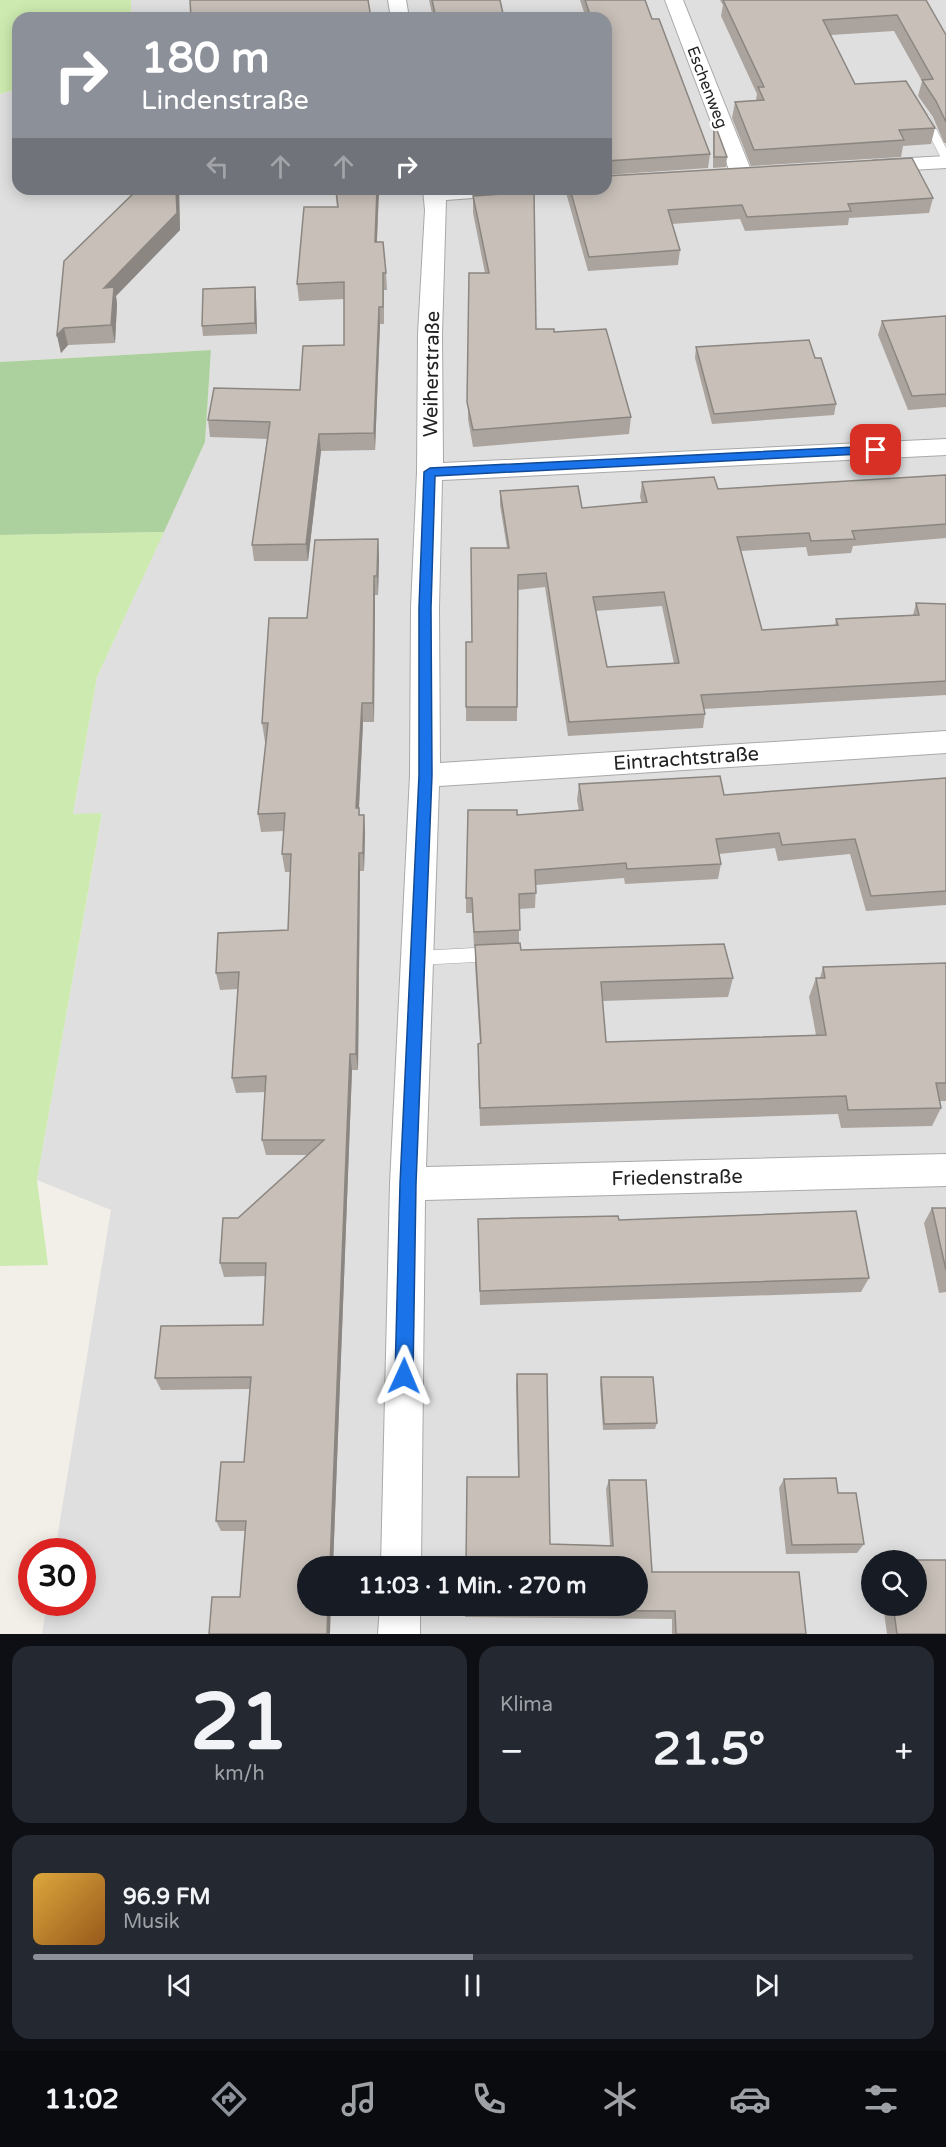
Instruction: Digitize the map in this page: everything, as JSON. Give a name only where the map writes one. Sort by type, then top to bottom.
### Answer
[{"type":"street","name":"Eschenweg","points":[[674,0],[742,175]]},
{"type":"street","points":[[855,168],[946,160]]},
{"type":"street","points":[[719,176],[764,173]]},
{"type":"street","name":"Weiherstraße","points":[[401,1556],[408,1184],[425,775],[425,608],[430,472],[430,334],[434,195]]},
{"type":"street","points":[[430,472],[946,447]]},
{"type":"street","name":"Eintrachtstraße","points":[[425,775],[946,742]]},
{"type":"street","name":"Friedenstraße","points":[[408,1184],[946,1170]]},
{"type":"street","points":[[399,1634],[400,1616]]},
{"type":"lane","points":[[917,104],[946,160]]},
{"type":"lane","points":[[417,958],[512,954]]},
{"type":"shaded area","points":[[131,0],[946,0],[946,1634],[42,1634],[45,1616],[96,1616],[96,1538],[57,1538],[111,1210],[37,1180],[102,814],[73,814],[97,677],[205,442],[211,350],[0,362],[0,94],[12,91],[12,195],[612,195],[612,12],[131,12]]},
{"type":"green space","points":[[0,0],[131,0],[131,12],[12,12],[12,91],[0,94]]},
{"type":"green space","points":[[211,350],[205,442],[164,532],[0,535],[0,362]]},
{"type":"green space","points":[[164,532],[97,677],[73,814],[102,813],[37,1180],[48,1265],[0,1266],[0,535]]},
{"type":"building","points":[[190,0],[368,0],[370,12],[191,12]]},
{"type":"building","points":[[432,0],[500,0],[503,12],[435,12]]},
{"type":"building","points":[[585,0],[645,0],[652,19],[659,19],[710,154],[612,161],[612,12],[589,12]]},
{"type":"building","points":[[723,0],[926,0],[946,35],[946,122],[922,80],[933,79],[897,15],[823,20],[855,84],[906,81],[935,128],[899,130],[904,140],[754,150],[735,102],[764,100],[758,87],[764,87]]},
{"type":"building","points":[[714,122],[727,157],[714,157]]},
{"type":"building","points":[[912,158],[933,198],[848,204],[851,211],[747,217],[742,205],[668,210],[680,250],[589,257],[572,195],[612,195],[612,176]]},
{"type":"building","points":[[132,195],[176,195],[177,213],[104,288],[114,287],[111,325],[64,328],[57,335],[64,261]]},
{"type":"building","points":[[337,195],[377,195],[375,242],[383,242],[386,273],[383,273],[383,307],[379,307],[374,433],[319,434],[306,544],[252,545],[270,422],[208,420],[214,388],[300,390],[303,346],[344,345],[344,282],[297,284],[304,207],[338,207]]},
{"type":"building","points":[[534,195],[536,329],[554,329],[554,332],[606,329],[631,417],[473,430],[467,402],[469,273],[489,273],[473,196]]},
{"type":"building","points":[[255,287],[255,323],[202,326],[203,289]]},
{"type":"building","points":[[946,316],[946,394],[912,396],[882,321]]},
{"type":"building","points":[[809,340],[815,358],[821,358],[836,404],[714,414],[696,347]]},
{"type":"building","points":[[946,475],[946,524],[852,531],[855,539],[811,541],[809,533],[737,537],[762,630],[838,625],[836,619],[919,615],[916,603],[946,604],[946,681],[701,695],[705,714],[569,722],[546,573],[518,575],[517,707],[466,707],[466,642],[472,642],[471,548],[509,548],[500,491],[578,486],[582,508],[647,502],[642,482],[714,477],[718,489]],"holes":[[[664,592],[679,663],[607,667],[593,597]]]},
{"type":"building","points":[[378,539],[377,576],[374,576],[373,703],[362,703],[356,808],[359,808],[359,815],[364,815],[363,853],[359,853],[356,1054],[350,1054],[330,1556],[297,1556],[297,1616],[328,1616],[327,1634],[209,1634],[212,1597],[240,1597],[246,1521],[216,1521],[221,1462],[244,1462],[251,1377],[155,1378],[161,1326],[263,1325],[266,1263],[220,1263],[223,1218],[238,1218],[324,1140],[262,1140],[266,1076],[232,1078],[239,972],[216,973],[218,933],[288,930],[291,854],[282,854],[285,813],[258,814],[268,723],[262,723],[269,618],[307,618],[315,540]]},
{"type":"building","points":[[720,776],[724,795],[946,778],[946,891],[871,896],[855,839],[782,845],[779,833],[716,839],[721,864],[627,869],[626,863],[535,870],[536,893],[519,894],[520,930],[474,932],[472,898],[466,898],[468,810],[517,810],[517,815],[583,810],[579,784]]},
{"type":"building","points":[[520,943],[521,950],[724,944],[733,978],[601,982],[606,1042],[826,1035],[816,978],[825,978],[823,967],[946,963],[946,1083],[936,1083],[941,1108],[848,1110],[846,1096],[480,1108],[478,1044],[481,1043],[475,945]]},
{"type":"building","points":[[932,1208],[946,1208],[946,1270]]},
{"type":"building","points":[[856,1211],[869,1278],[480,1291],[478,1219],[618,1216],[619,1220]]},
{"type":"building","points":[[517,1374],[547,1374],[550,1544],[613,1546],[609,1480],[646,1480],[652,1572],[799,1572],[806,1634],[676,1634],[675,1611],[648,1611],[648,1556],[466,1556],[467,1477],[519,1477]]},
{"type":"building","points":[[601,1377],[653,1377],[657,1423],[604,1424]]},
{"type":"building","points":[[836,1478],[838,1493],[856,1493],[864,1544],[792,1545],[784,1479]]},
{"type":"building","points":[[927,1560],[946,1560],[946,1634],[897,1634],[895,1616],[927,1616]]},
{"type":"route","points":[[404,1376],[408,1184],[425,775],[425,608],[430,472],[876,450]]}]
